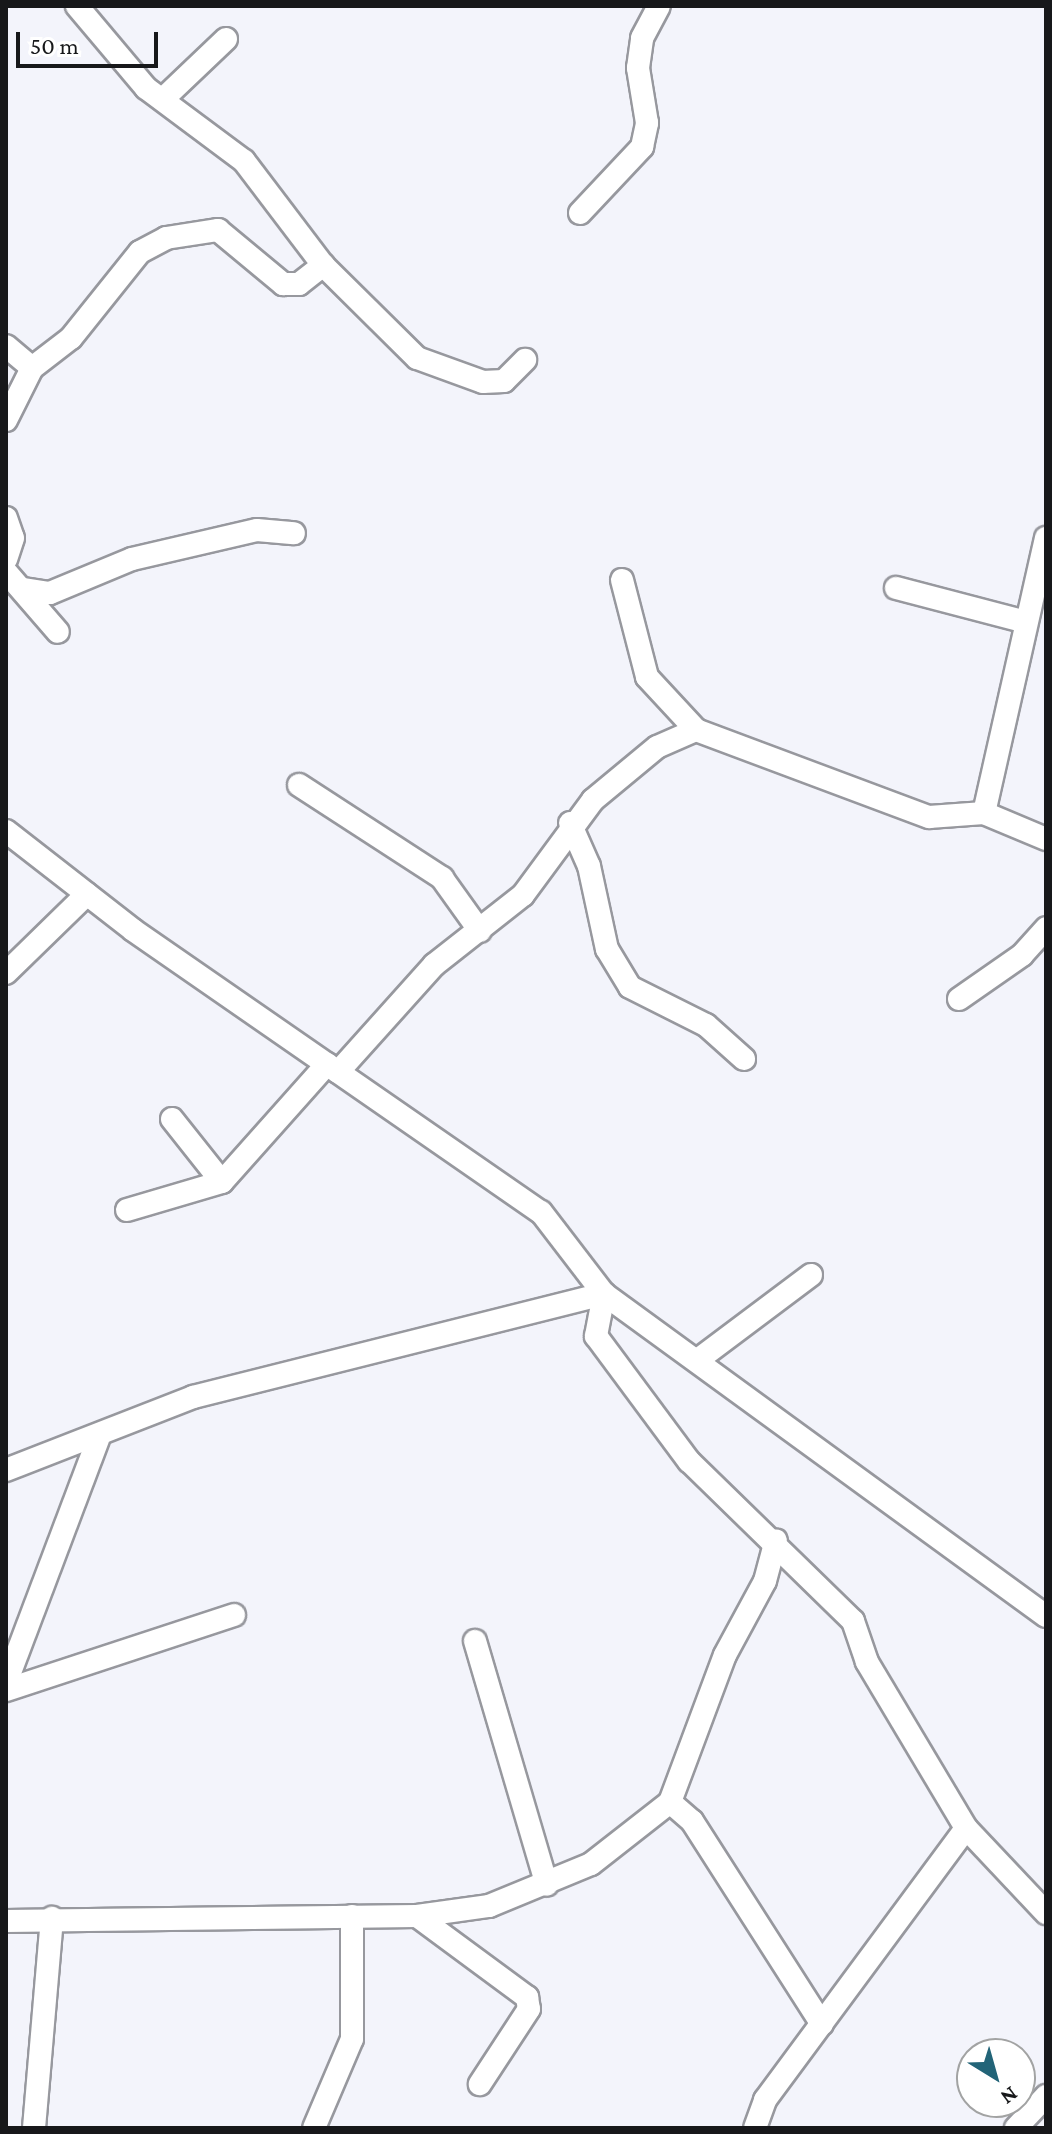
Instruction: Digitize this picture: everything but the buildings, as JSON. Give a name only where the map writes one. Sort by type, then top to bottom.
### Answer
[{"type":"street","points":[[77,6],[163,99],[244,161],[323,265],[417,358],[483,382],[504,381],[525,360]]},
{"type":"street","points":[[580,213],[642,147],[647,123],[640,53],[659,6]]},
{"type":"street","points":[[163,99],[226,39]]},
{"type":"street","points":[[6,420],[32,368],[71,338],[140,252],[166,238],[218,230],[283,284],[299,284],[323,265]]},
{"type":"street","points":[[6,346],[32,368]]},
{"type":"street","points":[[6,518],[13,538],[6,559]]},
{"type":"street","points":[[24,589],[50,593],[132,559],[257,530],[294,533]]},
{"type":"street","points":[[984,813],[1023,621],[1046,538]]},
{"type":"street","points":[[6,572],[24,589],[58,632]]},
{"type":"street","points":[[622,580],[647,677],[696,730],[929,817],[984,813],[1046,839]]},
{"type":"street","points":[[896,588],[1023,621]]},
{"type":"street","points":[[127,1210],[222,1182],[434,965],[523,895],[570,823],[657,747],[696,730]]},
{"type":"street","points":[[299,785],[442,878],[480,931]]},
{"type":"street","points":[[570,823],[589,866],[607,949],[630,987],[706,1025],[744,1059]]},
{"type":"street","points":[[6,831],[87,894],[541,1212],[604,1294],[699,1359],[1046,1616]]},
{"type":"street","points":[[6,973],[87,894]]},
{"type":"street","points":[[959,999],[1022,955],[1046,928]]},
{"type":"street","points":[[172,1119],[222,1182]]},
{"type":"street","points":[[699,1359],[811,1275]]},
{"type":"street","points":[[6,1470],[98,1439],[193,1397],[604,1294]]},
{"type":"street","points":[[604,1294],[596,1336],[689,1461],[776,1540],[853,1621],[867,1662],[966,1828],[1046,1913]]},
{"type":"street","points":[[6,1683],[98,1439]]},
{"type":"street","points":[[6,1921],[52,1918],[417,1916],[489,1906],[547,1885],[625,1841],[670,1802],[725,1655],[765,1581],[776,1540]]},
{"type":"street","points":[[6,1690],[234,1615]]},
{"type":"street","points":[[475,1641],[547,1885]]},
{"type":"street","points":[[670,1802],[692,1821],[822,2024]]},
{"type":"street","points":[[755,2128],[765,2100],[966,1828]]},
{"type":"street","points":[[314,2128],[352,2039],[352,1916]]},
{"type":"street","points":[[417,1916],[527,1997],[529,2009],[480,2084]]},
{"type":"street","points":[[34,2128],[52,1918]]},
{"type":"street","points":[[1016,2128],[1046,2096]]}]
